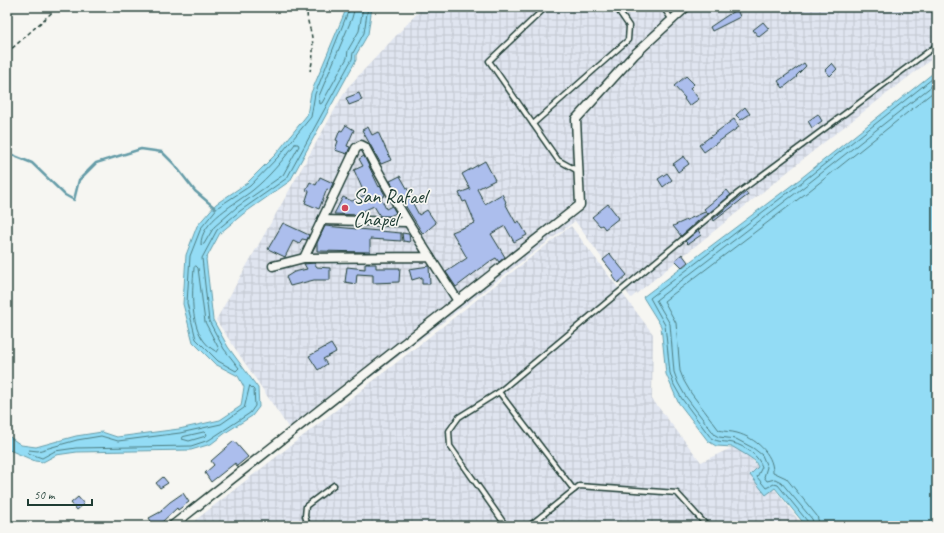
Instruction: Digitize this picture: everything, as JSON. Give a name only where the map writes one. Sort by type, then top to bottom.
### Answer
[{"type":"street","points":[[172,526],[580,205],[576,119],[634,55],[686,7]]},
{"type":"street","points":[[304,258],[356,148],[361,146],[365,147],[392,199],[458,301]]},
{"type":"street","points":[[322,220],[407,222]]},
{"type":"street","points":[[273,266],[304,258],[430,257]]},
{"type":"lane","points":[[546,7],[489,61],[558,160],[578,171]]},
{"type":"lane","points":[[533,124],[628,40],[629,26],[616,7]]},
{"type":"lane","points":[[663,7],[672,20]]},
{"type":"lane","points":[[506,526],[450,446],[449,431],[459,417],[499,392],[738,192],[937,45]]},
{"type":"lane","points":[[499,392],[574,490]]},
{"type":"lane","points":[[308,526],[305,516],[306,506],[334,485]]},
{"type":"lane","points":[[529,526],[579,486],[677,493],[706,526]]},
{"type":"path","points":[[7,53],[58,7]]},
{"type":"path","points":[[309,7],[306,12],[313,45],[313,59],[310,71]]},
{"type":"shaded area","points":[[423,7],[937,7],[937,55],[827,140],[631,298],[575,221],[294,436],[216,320],[347,88]]},
{"type":"shaded area","points":[[571,226],[653,334],[652,399],[701,462],[740,444],[803,526],[188,526]]},
{"type":"water","points":[[347,7],[372,7],[368,34],[356,55],[356,60],[290,181],[243,214],[220,233],[206,259],[213,320],[228,347],[258,388],[259,407],[252,416],[211,444],[191,450],[77,452],[56,455],[43,462],[35,461],[7,449],[7,435],[21,445],[36,447],[76,436],[102,432],[117,437],[179,429],[220,420],[241,406],[244,387],[238,376],[215,364],[193,342],[183,304],[186,255],[197,226],[216,204],[247,183],[276,154],[307,115],[311,93]]},
{"type":"water","points":[[937,70],[937,526],[806,526],[775,488],[766,495],[750,475],[758,467],[755,461],[733,447],[716,446],[708,441],[678,402],[666,374],[661,326],[643,297],[800,179]]},
{"type":"building","points":[[737,9],[740,17],[712,31],[710,27]]},
{"type":"building","points":[[763,22],[769,29],[759,37],[753,30]]},
{"type":"building","points":[[804,63],[806,66],[796,76],[797,77],[783,88],[778,81]]},
{"type":"building","points":[[832,63],[837,69],[830,76],[825,70]]},
{"type":"building","points":[[686,76],[694,84],[690,88],[699,99],[689,106],[684,99],[685,98],[674,86]]},
{"type":"building","points":[[359,93],[362,100],[349,105],[346,98]]},
{"type":"building","points":[[745,107],[750,114],[741,120],[736,115]]},
{"type":"building","points":[[818,114],[822,121],[812,128],[808,121]]},
{"type":"building","points":[[734,119],[739,127],[704,152],[699,145]]},
{"type":"building","points":[[346,125],[354,130],[347,146],[350,147],[347,154],[335,150],[338,141],[336,140],[340,130],[342,131]]},
{"type":"building","points":[[368,127],[372,135],[378,132],[391,160],[381,164],[362,130]]},
{"type":"building","points":[[364,156],[379,187],[380,186],[385,195],[381,198],[386,209],[392,206],[396,213],[390,216],[380,216],[374,206],[359,213],[361,215],[334,214],[343,197],[352,201],[365,195],[354,170],[363,166],[359,159]]},
{"type":"building","points":[[684,156],[689,164],[678,172],[673,164]]},
{"type":"building","points":[[485,161],[495,180],[477,189],[485,204],[502,194],[506,202],[505,203],[516,223],[519,221],[527,235],[514,242],[505,226],[491,234],[505,257],[499,262],[496,258],[489,262],[456,287],[446,272],[467,258],[452,232],[475,223],[466,201],[463,202],[459,193],[470,189],[462,174]]},
{"type":"building","points":[[667,173],[672,180],[663,187],[658,179]]},
{"type":"building","points":[[400,176],[411,195],[409,196],[419,215],[427,210],[436,223],[423,234],[390,181]]},
{"type":"building","points":[[320,177],[333,183],[330,190],[327,189],[319,209],[305,203],[309,191],[306,190],[310,182],[316,185]]},
{"type":"building","points":[[727,190],[731,195],[708,214],[704,209]]},
{"type":"building","points":[[746,192],[748,195],[714,221],[713,219]]},
{"type":"building","points":[[608,204],[619,218],[605,229],[592,217]]},
{"type":"building","points":[[705,212],[706,214],[681,236],[673,226]]},
{"type":"building","points":[[283,223],[309,235],[307,240],[302,239],[299,244],[293,241],[285,257],[268,249]]},
{"type":"building","points":[[325,226],[401,233],[401,241],[370,239],[370,252],[317,251],[317,243]]},
{"type":"building","points":[[698,230],[701,235],[688,244],[685,241]]},
{"type":"building","points":[[402,233],[409,234],[410,242],[403,241]]},
{"type":"building","points":[[610,254],[627,275],[618,283],[612,275],[614,274],[603,260]]},
{"type":"building","points":[[682,254],[688,262],[682,267],[675,260]]},
{"type":"building","points":[[314,263],[317,267],[330,268],[330,280],[314,280],[290,286],[286,277],[294,272],[307,269],[304,264]]},
{"type":"building","points":[[365,264],[376,264],[376,268],[400,268],[399,282],[373,283],[373,275],[357,274],[356,284],[345,282],[347,267],[365,269]]},
{"type":"building","points":[[429,266],[430,284],[422,284],[422,277],[412,280],[409,269]]},
{"type":"building","points":[[331,344],[336,352],[323,359],[327,364],[318,370],[309,356]]},
{"type":"building","points":[[234,441],[248,457],[237,466],[235,463],[211,482],[205,473],[214,465],[211,461]]},
{"type":"building","points":[[163,477],[168,483],[160,488],[156,483]]},
{"type":"building","points":[[183,493],[189,502],[178,510],[177,508],[162,522],[154,526],[149,518],[162,511],[161,510],[170,502]]},
{"type":"building","points":[[78,497],[84,504],[77,510],[71,503]]},
{"type":"waterway","points":[[7,153],[32,163],[65,195],[74,200],[79,180],[96,163],[141,149],[162,152],[174,164],[195,191],[215,208]]},
{"type":"place","name":"San Rafael Chapel","points":[[345,208]]}]
